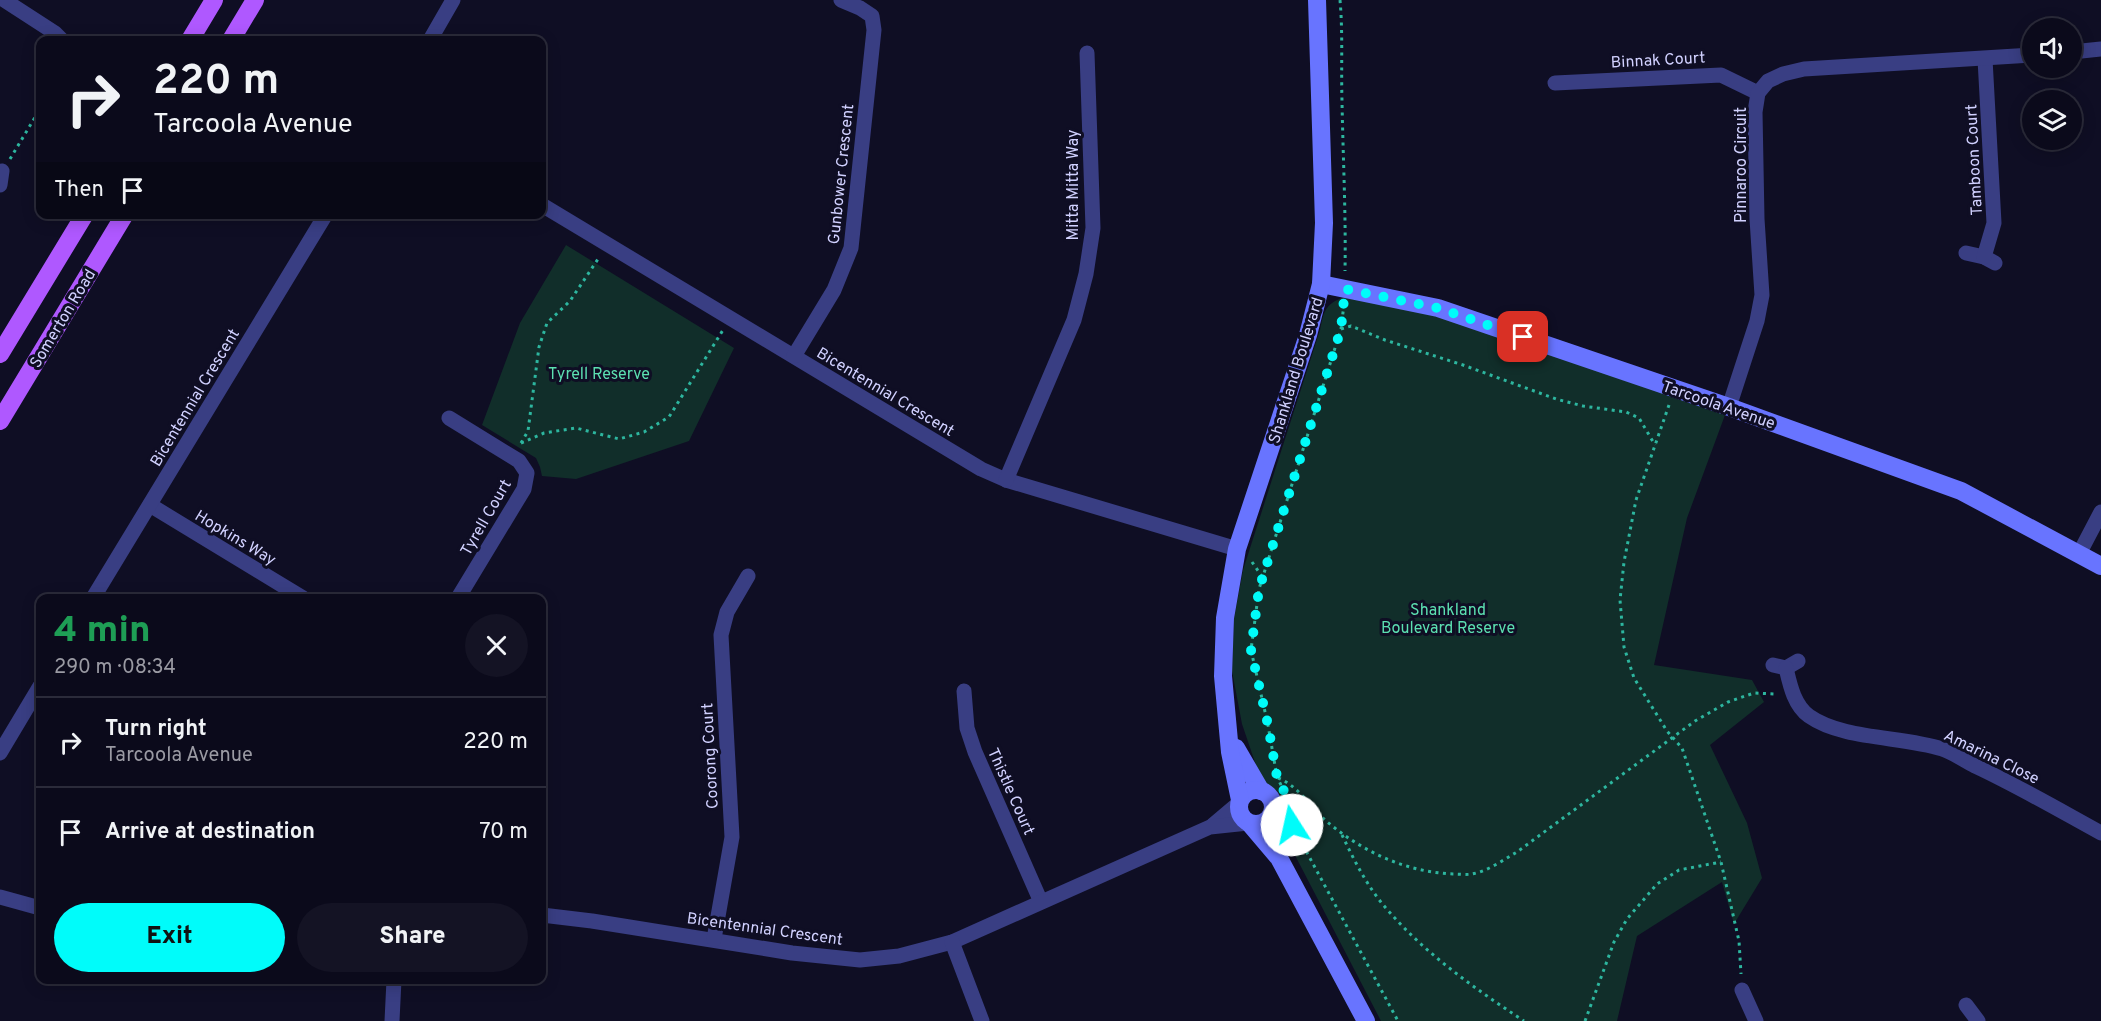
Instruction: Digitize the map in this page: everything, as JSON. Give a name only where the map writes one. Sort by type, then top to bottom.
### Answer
[{"type":"main road","points":[[192,36],[214,0]]},
{"type":"main road","points":[[233,36],[255,0]]},
{"type":"main road","name":"Somerton Road","points":[[0,354],[82,219]]},
{"type":"main road","name":"Somerton Road","points":[[0,421],[122,219]]},
{"type":"street","points":[[4,0],[58,36]]},
{"type":"street","points":[[432,36],[453,0]]},
{"type":"street","name":"Gunbower Crescent","points":[[794,357],[834,290],[851,248],[874,30],[872,16],[841,0]]},
{"type":"street","name":"Shankland Boulevard","points":[[1239,802],[1230,752],[1223,676],[1225,618],[1237,549],[1308,335],[1321,284],[1324,223],[1317,0]]},
{"type":"street","points":[[2082,51],[2101,49]]},
{"type":"street","name":"Mitta Mitta Way","points":[[1006,480],[1074,320],[1086,274],[1093,228],[1087,53]]},
{"type":"street","name":"Pinnaroo Circuit","points":[[1729,407],[1757,321],[1762,295],[1757,219],[1755,124],[1758,93],[1768,81],[1783,74],[1804,69],[2022,56]]},
{"type":"street","name":"Tamboon Court","points":[[1966,253],[1989,260],[1994,223],[1985,59]]},
{"type":"street","name":"Binnak Court","points":[[1545,70],[1553,90],[1721,75],[1758,93]]},
{"type":"street","name":"Bicentennial Crescent","points":[[546,207],[981,469],[1006,480],[1237,549]]},
{"type":"street","name":"Bicentennial Crescent","points":[[95,594],[323,219]]},
{"type":"street","name":"Tarcoola Avenue","points":[[1321,284],[1438,308],[1729,407],[1961,491],[2101,566]]},
{"type":"street","name":"Tyrell Court","points":[[449,418],[519,461],[527,473],[524,489],[460,594]]},
{"type":"street","name":"Hopkins Way","points":[[150,505],[296,594]]},
{"type":"street","points":[[2079,554],[2101,512]]},
{"type":"street","name":"Coorong Court","points":[[714,939],[732,837],[721,635],[727,612],[748,576]]},
{"type":"street","name":"Amarina Close","points":[[1786,664],[1797,704],[1808,716],[1843,730],[1944,750],[2007,781],[2101,833]]},
{"type":"street","name":"Thistle Court","points":[[963,691],[967,728],[975,752],[1041,902]]},
{"type":"street","points":[[0,753],[36,693]]},
{"type":"street","name":"Shankland Boulevard","points":[[1229,733],[1261,791]]},
{"type":"street","points":[[1279,858],[1271,815],[1272,802],[1261,791],[1250,791],[1239,802],[1240,815],[1279,858],[1366,1021]]},
{"type":"street","name":"Bicentennial Crescent","points":[[546,916],[714,939],[792,953],[860,960],[899,956],[952,942],[1210,827],[1239,802]]},
{"type":"street","points":[[1249,823],[1260,824],[1271,815]]},
{"type":"street","name":"Bicentennial Crescent","points":[[1210,827],[1249,823]]},
{"type":"street","points":[[0,897],[36,907]]},
{"type":"street","points":[[952,942],[982,1021]]},
{"type":"street","points":[[392,1021],[394,984]]},
{"type":"street","points":[[1742,990],[1756,1021]]},
{"type":"street","points":[[1963,1002],[1978,1021]]},
{"type":"path","points":[[1340,0],[1347,211],[1345,289],[1341,329],[1259,589],[1251,650],[1277,777],[1286,795],[1292,825],[1398,1021]]},
{"type":"path","points":[[1,178],[36,116]]},
{"type":"path","points":[[513,457],[528,430],[539,347],[547,323],[570,301],[608,245]]},
{"type":"path","points":[[521,443],[544,433],[576,428],[619,439],[644,432],[669,417],[730,318]]},
{"type":"path","points":[[1341,329],[1351,326],[1556,399],[1583,406],[1626,412],[1639,418],[1655,445]]},
{"type":"path","points":[[1675,389],[1636,500],[1624,562],[1620,600],[1624,647],[1634,678],[1682,748],[1721,862],[1739,941],[1742,990]]},
{"type":"path","points":[[1277,777],[1287,781],[1341,834],[1379,855],[1418,870],[1470,874],[1485,870],[1517,852],[1695,721],[1728,702],[1754,693],[1793,694]]},
{"type":"path","points":[[1341,834],[1358,868],[1384,906],[1421,944],[1474,988],[1524,1021]]},
{"type":"path","points":[[1585,1021],[1614,942],[1627,919],[1657,884],[1679,870],[1721,862]]},
{"type":"green space","name":"Tyrell Reserve","points":[[566,245],[734,348],[689,441],[576,479],[542,476],[536,458],[482,425],[520,323]]},
{"type":"green space","name":"Shankland Boulevard Reserve","points":[[1344,297],[1436,315],[1725,415],[1687,518],[1654,665],[1752,680],[1764,702],[1710,745],[1747,823],[1762,878],[1734,924],[1722,882],[1637,936],[1617,1021],[1381,1021],[1285,836],[1281,799],[1260,777],[1242,724],[1232,671],[1234,619],[1243,570],[1324,313],[1333,302]]},
{"type":"route","points":[[1292,825],[1286,795],[1277,777],[1251,650],[1259,589],[1341,329],[1345,289],[1438,308],[1523,337]]}]
